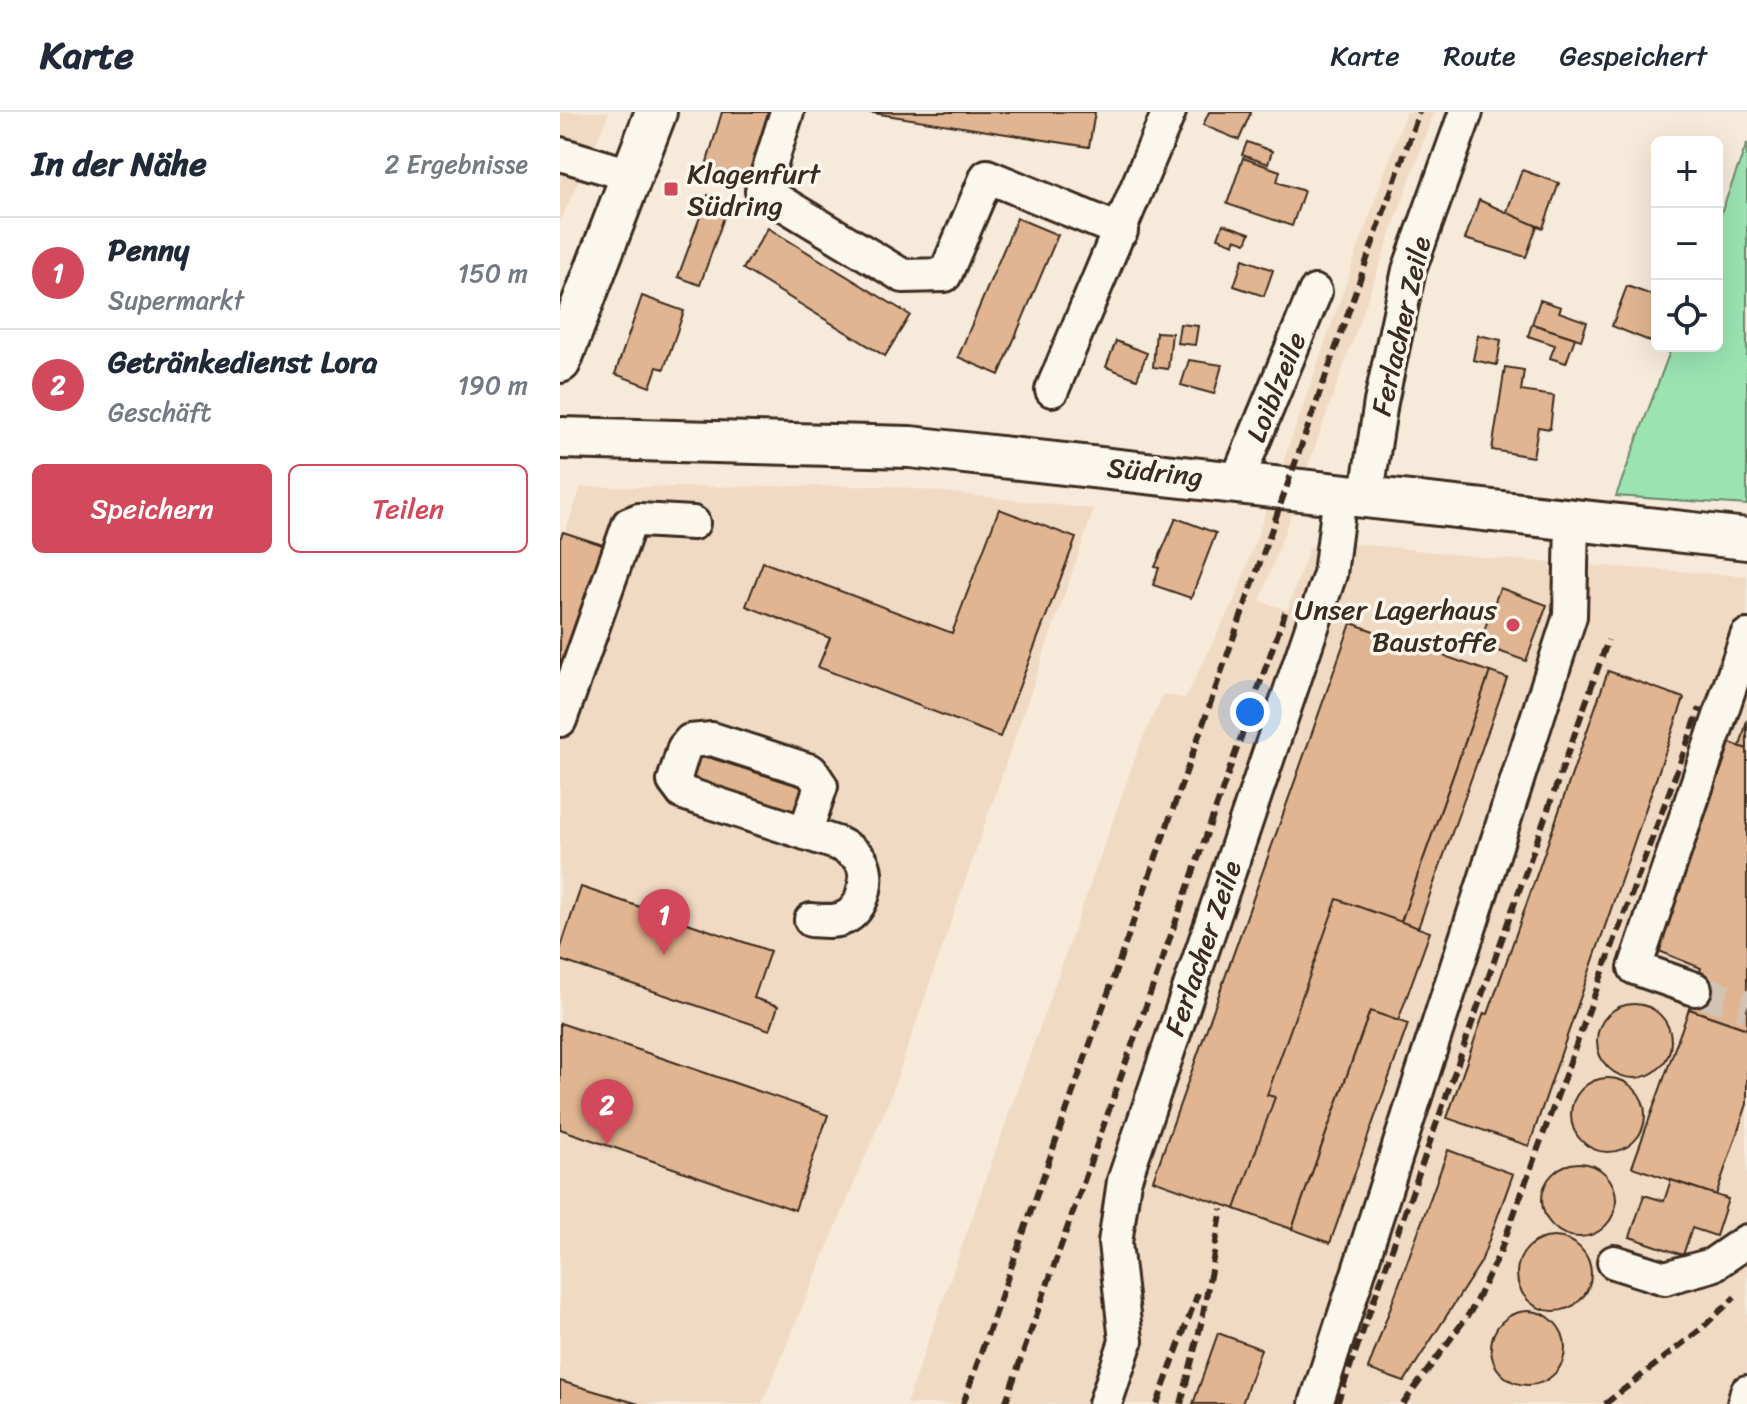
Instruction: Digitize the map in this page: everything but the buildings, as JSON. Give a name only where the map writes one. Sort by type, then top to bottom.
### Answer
[{"type":"main road","points":[[560,362],[634,176],[656,112]]},
{"type":"main road","name":"Südring","points":[[560,438],[910,447],[1747,539]]},
{"type":"street","points":[[787,112],[762,191],[903,276],[945,275],[987,176],[1121,231]]},
{"type":"street","points":[[1052,390],[1169,112]]},
{"type":"street","name":"Ferlacher Zeile","points":[[1105,1404],[1126,1341],[1115,1243],[1124,1181],[1330,574],[1381,402],[1409,270],[1466,112]]},
{"type":"street","points":[[560,154],[634,176]]},
{"type":"street","name":"Loiblzeile","points":[[1237,481],[1315,292]]},
{"type":"street","points":[[560,720],[629,524],[639,520],[693,523]]},
{"type":"street","points":[[1316,1404],[1570,616],[1572,520]]},
{"type":"street","points":[[1695,989],[1635,968],[1747,636]]},
{"type":"street","points":[[805,833],[850,850],[865,867],[860,901],[851,915],[832,921],[811,920]]},
{"type":"street","points":[[1614,1262],[1665,1278],[1712,1265],[1747,1241]]},
{"type":"street","points":[[1744,1404],[1747,1392]]},
{"type":"shaded area","points":[[560,112],[609,112],[593,150],[560,140]]},
{"type":"shaded area","points":[[1406,112],[1434,112],[1260,601],[1287,610],[1310,546],[1362,544],[1488,558],[1747,576],[1747,1404],[906,1404],[1139,747],[1163,694],[1185,699],[1237,594]]},
{"type":"shaded area","points":[[560,174],[579,179],[560,223]]},
{"type":"shaded area","points":[[889,486],[1094,509],[891,1095],[762,1404],[560,1404],[560,547],[581,487]]},
{"type":"green space","points":[[1747,143],[1747,505],[1616,496],[1670,352],[1723,352],[1723,208]]},
{"type":"tunnel","points":[[1695,989],[1747,1007]]},
{"type":"railway","points":[[963,1404],[1419,112]]},
{"type":"railway","points":[[1005,1404],[1286,610]]},
{"type":"railway","points":[[1337,1404],[1608,640]]},
{"type":"railway","points":[[1403,1404],[1471,1311],[1500,1252],[1700,708]]},
{"type":"railway","points":[[1181,1404],[1202,1320],[1222,1209]]},
{"type":"railway","points":[[1157,1404],[1198,1293]]},
{"type":"railway","points":[[1605,1404],[1701,1329],[1735,1297]]},
{"type":"place","name":"Klagenfurt Südring","points":[[671,189]]},
{"type":"place","name":"Unser Lagerhaus Baustoffe","points":[[1513,625]]},
{"type":"place","name":"Penny","points":[[664,955]]},
{"type":"place","name":"Getränkedienst Lora","points":[[607,1145]]}]
